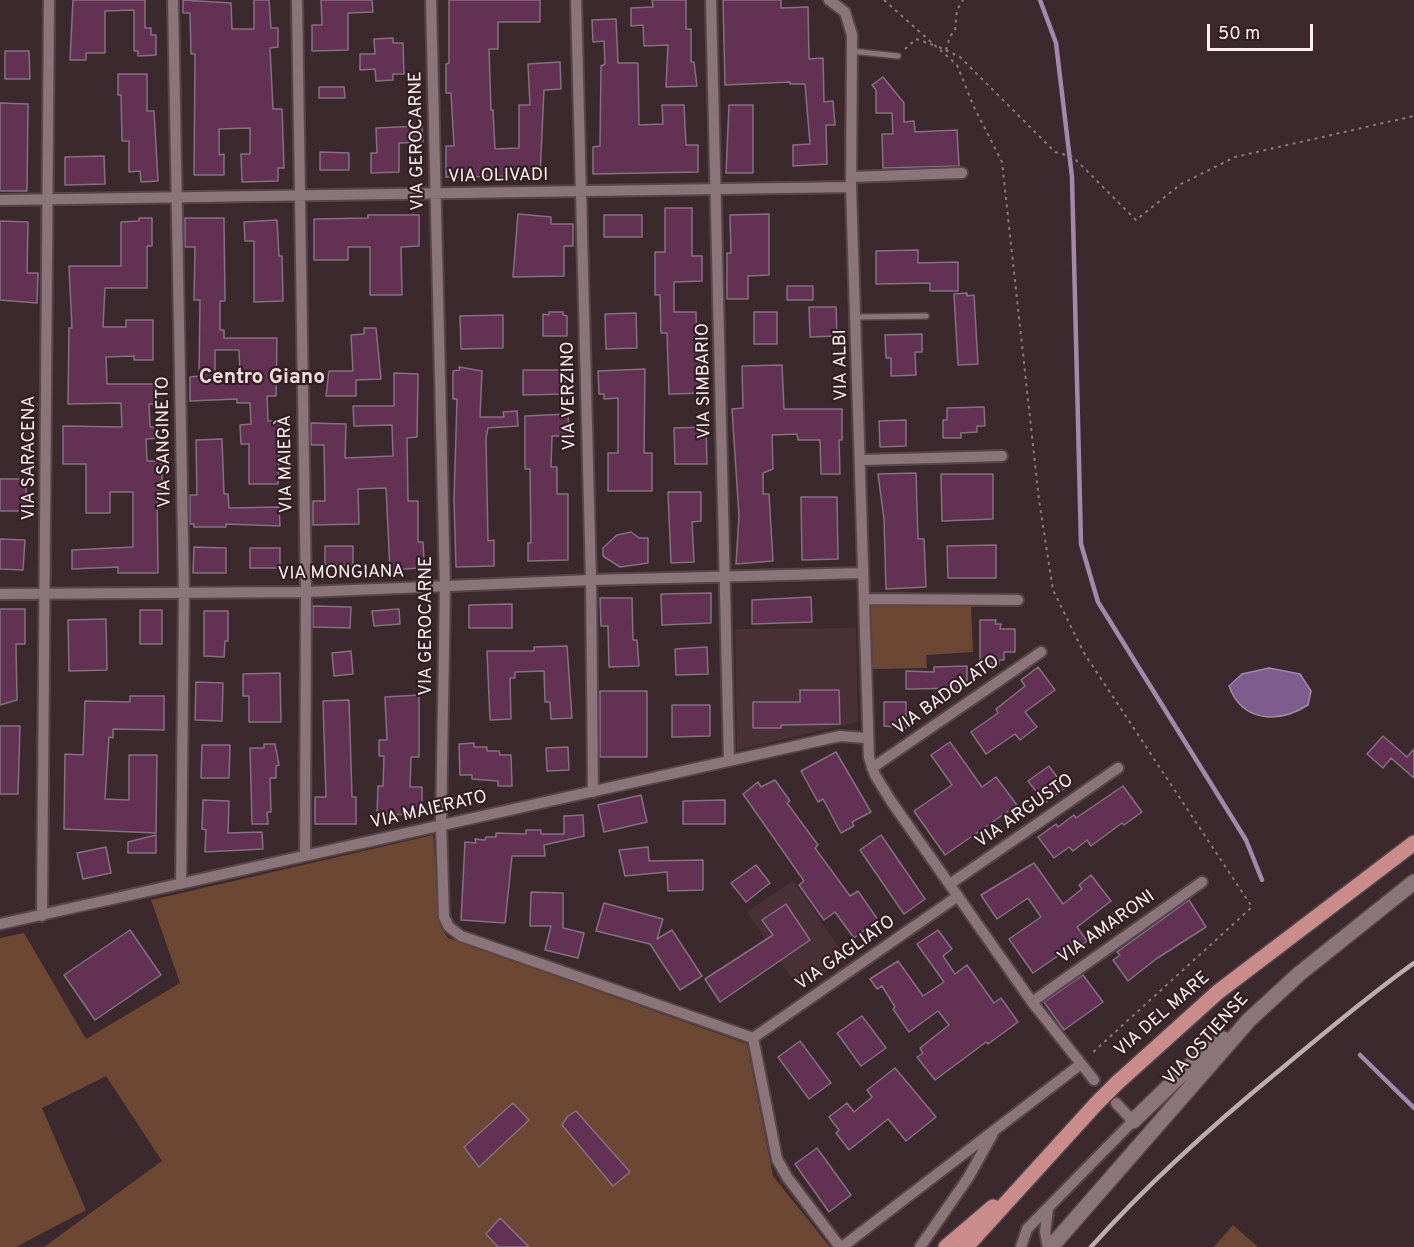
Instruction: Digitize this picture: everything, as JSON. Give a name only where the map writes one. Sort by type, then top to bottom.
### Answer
[{"type":"main road","name":"VIA DEL MARE","points":[[966,1247],[1096,1104],[1166,1036],[1218,992],[1414,843]]},
{"type":"main road","name":"VIA OSTIENSE","points":[[1049,1247],[1249,1020],[1307,967],[1414,882]]},
{"type":"main road","points":[[1133,1120],[1199,1057],[1249,1020]]},
{"type":"main road","points":[[946,1247],[980,1217],[1020,1188]]},
{"type":"street","name":"VIA SARACENA","points":[[42,916],[49,0]]},
{"type":"street","name":"VIA SANGINETO","points":[[173,0],[184,592],[181,884]]},
{"type":"street","name":"VIA MAIERÀ","points":[[297,0],[306,592],[305,855]]},
{"type":"street","name":"VIA GEROCARNE","points":[[431,0],[446,588],[441,825],[444,917],[449,927],[457,934],[753,1038]]},
{"type":"street","name":"VIA VERZINO","points":[[576,0],[591,580],[592,792]]},
{"type":"street","name":"VIA SIMBARIO","points":[[711,0],[729,761]]},
{"type":"street","name":"VIA ALBI","points":[[830,0],[848,17],[851,51],[852,182],[861,460],[866,738],[872,768],[886,794],[1032,1002],[1094,1080]]},
{"type":"street","name":"VIA OLIVADI","points":[[0,200],[582,193],[852,182],[962,173]]},
{"type":"street","points":[[861,460],[1002,456]]},
{"type":"street","name":"VIA MONGIANA","points":[[0,594],[306,592],[446,588],[591,580],[863,573]]},
{"type":"street","points":[[864,599],[1018,600]]},
{"type":"street","name":"VIA BADOLATO","points":[[872,768],[1041,652]]},
{"type":"street","name":"VIA MAIERATO","points":[[0,924],[840,736],[866,738]]},
{"type":"street","name":"VIA ARGUSTO","points":[[950,884],[1118,768]]},
{"type":"street","name":"VIA AMARONI","points":[[1032,1002],[1202,882]]},
{"type":"street","name":"VIA GAGLIATO","points":[[753,1038],[958,896]]},
{"type":"street","points":[[753,1038],[777,1159],[787,1177],[841,1247],[1081,1064]]},
{"type":"street","points":[[1021,1247],[1027,1229],[1133,1120],[1116,1102]]},
{"type":"street","points":[[920,1247],[968,1178],[994,1132]]},
{"type":"street","points":[[1048,1209],[1044,1232],[1049,1247]]},
{"type":"lane","points":[[851,51],[898,56]]},
{"type":"lane","points":[[857,317],[926,316]]},
{"type":"path","points":[[884,0],[957,65],[973,105],[1002,162],[1039,500],[1053,590],[1084,653],[1252,907],[1081,1064]]},
{"type":"path","points":[[946,50],[950,36],[955,32],[957,10],[963,0]]},
{"type":"path","points":[[898,56],[916,39],[936,45],[960,57],[1055,152],[1073,157],[1136,220],[1181,184],[1235,157],[1414,116]]},
{"type":"shaded area","points":[[870,605],[971,605],[973,652],[926,655],[927,668],[873,669]]},
{"type":"shaded area","points":[[856,628],[858,722],[737,750],[735,629]]},
{"type":"shaded area","points":[[1269,668],[1300,674],[1311,691],[1308,705],[1297,711],[1273,717],[1252,713],[1243,707],[1229,686],[1242,674]]},
{"type":"shaded area","points":[[433,835],[441,928],[448,938],[747,1044],[773,1176],[830,1247],[44,1247],[162,1161],[106,1076],[42,1108],[86,1210],[16,1247],[0,1247],[0,938],[24,933],[86,1039],[180,983],[151,900]]},
{"type":"shaded area","points":[[793,881],[847,959],[799,989],[747,912]]},
{"type":"shaded area","points":[[1233,1225],[1258,1247],[1214,1247]]},
{"type":"building","points":[[73,0],[145,0],[145,28],[151,28],[151,35],[156,35],[156,55],[138,56],[138,51],[134,51],[134,10],[105,11],[105,53],[86,53],[86,60],[70,60]]},
{"type":"building","points":[[183,0],[231,3],[232,29],[254,29],[254,0],[269,0],[271,28],[278,28],[278,47],[270,48],[273,109],[282,109],[284,168],[278,168],[278,181],[242,182],[241,154],[250,154],[250,128],[219,129],[219,155],[224,154],[224,175],[194,175],[195,54],[191,54],[190,13],[183,13]]},
{"type":"building","points":[[321,0],[372,0],[373,12],[348,13],[348,50],[312,51],[312,25],[322,25]]},
{"type":"building","points":[[449,0],[540,0],[540,22],[498,22],[498,49],[489,49],[495,149],[519,148],[519,105],[530,105],[528,64],[560,62],[561,89],[544,90],[540,176],[446,177],[446,146],[454,146],[451,93],[446,93],[446,64],[449,63]]},
{"type":"building","points":[[652,0],[686,0],[686,29],[691,29],[691,62],[694,62],[697,86],[666,87],[668,45],[644,46],[643,25],[631,26],[631,8],[653,7]]},
{"type":"building","points":[[723,0],[781,0],[781,8],[808,7],[809,59],[823,58],[824,102],[833,101],[835,125],[826,125],[827,164],[793,166],[793,145],[810,144],[805,84],[790,84],[790,82],[725,85]]},
{"type":"building","points":[[616,19],[618,63],[638,63],[639,125],[663,124],[662,105],[684,105],[686,145],[698,145],[698,172],[593,174],[593,147],[600,146],[601,66],[605,64],[604,41],[593,42],[592,20]]},
{"type":"building","points":[[393,38],[393,43],[403,43],[404,74],[393,74],[393,80],[376,81],[375,69],[360,70],[360,54],[375,54],[374,39]]},
{"type":"building","points":[[5,51],[29,51],[30,79],[5,79]]},
{"type":"building","points":[[118,74],[147,74],[147,111],[154,111],[158,181],[141,182],[140,171],[129,172],[129,141],[122,141]]},
{"type":"building","points":[[883,77],[904,103],[904,122],[914,121],[915,132],[957,130],[959,166],[883,168],[882,134],[893,134],[892,113],[876,113],[876,90],[872,85]]},
{"type":"building","points":[[319,87],[344,87],[345,98],[319,98]]},
{"type":"building","points":[[0,103],[28,104],[27,191],[0,191]]},
{"type":"building","points":[[729,105],[753,105],[753,173],[726,173]]},
{"type":"building","points":[[422,126],[423,142],[399,143],[399,172],[371,173],[371,153],[377,153],[376,128]]},
{"type":"building","points":[[320,152],[349,153],[349,170],[320,170]]},
{"type":"building","points":[[104,156],[105,184],[65,185],[65,157]]},
{"type":"building","points":[[665,208],[692,208],[692,256],[702,256],[702,281],[674,282],[674,312],[696,312],[697,352],[704,352],[705,393],[669,394],[667,333],[661,333],[660,295],[655,295],[655,252],[665,252]]},
{"type":"building","points":[[518,214],[551,217],[551,224],[573,224],[573,246],[564,246],[564,276],[513,277]]},
{"type":"building","points":[[769,214],[769,275],[748,276],[748,299],[727,299],[727,253],[731,253],[730,215]]},
{"type":"building","points":[[368,215],[419,215],[419,246],[401,247],[402,295],[370,295],[370,247],[348,247],[348,260],[314,260],[314,219],[368,218]]},
{"type":"building","points":[[604,215],[642,215],[642,237],[604,237]]},
{"type":"building","points":[[139,218],[152,218],[152,246],[147,246],[147,288],[105,288],[103,327],[126,327],[126,320],[153,320],[153,360],[134,360],[134,356],[106,357],[107,384],[158,384],[158,404],[149,404],[150,427],[158,427],[158,438],[146,439],[147,461],[162,461],[162,491],[157,491],[158,573],[118,573],[118,567],[72,569],[72,550],[133,547],[133,492],[110,492],[110,513],[86,513],[86,464],[63,464],[63,426],[122,427],[121,403],[68,404],[69,328],[72,328],[69,266],[121,266],[121,222],[139,221]]},
{"type":"building","points":[[185,218],[224,218],[225,301],[220,301],[220,330],[224,330],[224,338],[277,338],[276,396],[267,396],[268,421],[280,421],[278,484],[249,484],[249,444],[241,444],[240,425],[251,424],[250,403],[237,403],[237,399],[190,401],[190,377],[199,376],[200,300],[194,300],[195,247],[185,247]],"holes":[[[215,350],[239,350],[240,373],[215,373]]]},
{"type":"building","points":[[277,220],[279,256],[282,256],[283,301],[254,302],[254,241],[245,241],[244,222]]},
{"type":"building","points":[[0,221],[28,222],[27,273],[38,273],[37,303],[0,300]]},
{"type":"building","points":[[918,250],[918,263],[958,262],[958,291],[930,291],[930,283],[876,284],[876,251]]},
{"type":"building","points":[[787,286],[813,286],[813,300],[787,300]]},
{"type":"building","points":[[967,293],[967,296],[974,295],[978,364],[958,365],[954,294]]},
{"type":"building","points":[[809,307],[836,307],[837,336],[810,337]]},
{"type":"building","points":[[549,312],[563,312],[563,315],[567,316],[567,336],[543,336],[543,314],[549,315]]},
{"type":"building","points":[[754,312],[777,312],[777,344],[754,344]]},
{"type":"building","points":[[636,313],[637,348],[606,349],[605,314]]},
{"type":"building","points":[[503,315],[503,348],[461,349],[460,316]]},
{"type":"building","points":[[364,328],[376,328],[381,379],[356,380],[356,396],[326,396],[329,371],[353,371],[351,335],[364,334]]},
{"type":"building","points":[[922,334],[922,352],[915,352],[916,375],[891,376],[891,358],[886,358],[885,335]]},
{"type":"building","points":[[782,365],[784,409],[842,409],[842,440],[839,440],[840,474],[821,474],[820,440],[798,440],[797,434],[772,435],[773,469],[763,473],[763,494],[769,494],[773,561],[736,564],[739,516],[732,409],[743,408],[742,366]]},
{"type":"building","points":[[459,367],[482,371],[480,417],[504,417],[503,412],[517,411],[518,426],[488,428],[486,438],[488,541],[494,540],[494,566],[456,567],[454,500],[457,399],[453,399],[453,371],[460,370]]},
{"type":"building","points":[[645,369],[644,453],[652,453],[652,491],[608,491],[608,453],[618,453],[618,398],[604,399],[604,394],[599,394],[598,371]]},
{"type":"building","points":[[523,370],[565,370],[565,394],[523,395]]},
{"type":"building","points":[[394,373],[418,374],[417,437],[407,438],[408,501],[418,501],[418,542],[423,542],[424,560],[420,560],[420,568],[390,570],[386,488],[358,489],[359,524],[313,525],[313,501],[325,501],[324,445],[311,445],[311,423],[346,424],[345,458],[393,456],[392,425],[354,426],[353,406],[394,406]]},
{"type":"building","points":[[984,407],[985,426],[977,426],[977,432],[961,433],[961,438],[943,438],[943,420],[947,420],[947,408]]},
{"type":"building","points":[[568,414],[569,436],[552,436],[551,467],[557,467],[557,494],[568,494],[568,560],[528,561],[528,543],[531,543],[530,469],[525,469],[525,416]]},
{"type":"building","points":[[906,420],[906,446],[880,447],[879,421]]},
{"type":"building","points":[[706,427],[707,464],[675,464],[674,428]]},
{"type":"building","points":[[222,439],[224,494],[228,494],[229,508],[279,507],[280,526],[226,524],[226,527],[194,527],[194,524],[190,524],[190,495],[197,495],[196,440]]},
{"type":"building","points":[[916,473],[918,539],[924,539],[926,587],[886,589],[884,519],[878,474]]},
{"type":"building","points":[[941,474],[993,474],[993,519],[942,521]]},
{"type":"building","points":[[0,479],[26,479],[26,511],[0,511]]},
{"type":"building","points":[[668,492],[701,492],[701,521],[692,522],[694,562],[671,563]]},
{"type":"building","points":[[801,497],[837,497],[838,559],[802,560]]},
{"type":"building","points":[[631,532],[639,538],[648,538],[648,563],[620,567],[603,556],[603,548],[617,535]]},
{"type":"building","points":[[0,539],[25,540],[23,570],[0,569]]},
{"type":"building","points":[[996,545],[996,578],[948,578],[947,546]]},
{"type":"building","points":[[325,546],[353,546],[353,565],[325,565]]},
{"type":"building","points":[[194,547],[226,548],[226,573],[193,573]]},
{"type":"building","points":[[250,548],[280,548],[280,568],[250,568]]},
{"type":"building","points":[[711,593],[711,623],[662,625],[661,594]]},
{"type":"building","points":[[811,597],[812,622],[752,624],[752,600]]},
{"type":"building","points":[[600,598],[632,598],[633,640],[637,640],[639,666],[609,667],[608,626],[601,626]]},
{"type":"building","points":[[512,604],[512,628],[469,628],[469,605]]},
{"type":"building","points":[[313,606],[351,607],[350,628],[313,627]]},
{"type":"building","points":[[0,609],[25,609],[25,644],[16,644],[17,700],[0,705]]},
{"type":"building","points":[[399,609],[400,624],[374,626],[372,611]]},
{"type":"building","points":[[140,610],[162,610],[162,644],[140,644]]},
{"type":"building","points":[[204,611],[228,611],[228,641],[225,641],[224,657],[204,656]]},
{"type":"building","points":[[106,619],[107,670],[69,671],[68,620]]},
{"type":"building","points":[[980,620],[996,620],[995,624],[1001,624],[1000,629],[1015,629],[1015,652],[1004,652],[1004,660],[999,660],[999,664],[980,663]]},
{"type":"building","points":[[567,646],[572,718],[551,719],[550,702],[545,702],[544,671],[515,672],[515,678],[510,678],[511,719],[490,720],[487,651],[534,651],[534,647]]},
{"type":"building","points":[[707,647],[708,674],[676,675],[675,649]]},
{"type":"building","points":[[351,651],[353,674],[334,676],[332,653]]},
{"type":"building","points":[[967,666],[967,688],[906,689],[906,671],[934,672],[934,667]]},
{"type":"building","points":[[1038,667],[1055,690],[1025,712],[1037,727],[1020,740],[1015,734],[986,754],[971,732],[998,713],[996,709],[1025,686],[1021,680]]},
{"type":"building","points":[[280,673],[281,722],[249,722],[249,696],[243,696],[243,674]]},
{"type":"building","points":[[196,682],[223,683],[222,721],[195,720]]},
{"type":"building","points":[[800,690],[839,690],[840,724],[753,728],[753,702],[800,702]]},
{"type":"building","points":[[600,691],[647,691],[647,757],[600,757]]},
{"type":"building","points":[[419,695],[419,757],[411,757],[410,787],[422,787],[422,815],[377,814],[378,786],[383,786],[384,756],[379,756],[379,740],[387,740],[385,697]]},
{"type":"building","points":[[130,696],[164,696],[164,730],[113,729],[113,738],[109,737],[105,799],[129,800],[129,755],[157,755],[156,833],[64,829],[65,754],[83,755],[85,701],[130,702]]},
{"type":"building","points":[[349,700],[352,797],[356,797],[356,824],[315,824],[315,797],[326,797],[323,701]]},
{"type":"building","points":[[884,702],[906,702],[906,728],[884,726]]},
{"type":"building","points":[[672,705],[710,705],[710,736],[672,737]]},
{"type":"building","points":[[0,726],[20,726],[18,794],[0,794]]},
{"type":"building","points":[[1383,736],[1407,757],[1414,749],[1414,778],[1391,758],[1383,768],[1367,754]]},
{"type":"building","points":[[950,742],[982,787],[996,777],[1017,805],[945,855],[914,811],[952,785],[931,755]]},
{"type":"building","points":[[474,743],[474,747],[487,747],[487,751],[499,751],[500,755],[511,755],[512,786],[498,786],[498,781],[472,779],[472,775],[460,775],[459,744]]},
{"type":"building","points":[[264,744],[275,744],[279,765],[276,766],[276,778],[270,778],[271,812],[267,812],[268,824],[252,824],[250,748],[264,748]]},
{"type":"building","points":[[202,745],[230,745],[229,778],[201,778]]},
{"type":"building","points":[[568,747],[569,770],[547,771],[546,748]]},
{"type":"building","points":[[836,752],[871,812],[852,822],[854,826],[841,833],[823,799],[818,802],[801,771]]},
{"type":"building","points":[[1049,766],[1065,788],[1045,803],[1028,781]]},
{"type":"building","points":[[775,780],[790,801],[787,803],[818,845],[815,848],[850,896],[858,891],[878,920],[854,938],[835,912],[824,920],[799,885],[804,881],[743,794],[758,782],[761,787]]},
{"type":"building","points":[[1123,786],[1142,812],[1124,825],[1122,823],[1091,846],[1087,840],[1073,851],[1069,847],[1054,858],[1038,837],[1056,824],[1058,827],[1074,815],[1076,818]]},
{"type":"building","points":[[641,795],[647,822],[604,832],[598,805]]},
{"type":"building","points":[[203,800],[229,801],[228,833],[262,832],[263,849],[205,852],[206,830],[202,829]]},
{"type":"building","points":[[725,800],[725,824],[683,824],[683,801]]},
{"type":"building","points":[[583,815],[584,836],[544,845],[545,856],[512,856],[505,923],[461,920],[465,842],[476,843],[475,839],[485,840],[486,837],[496,837],[496,833],[526,834],[526,830],[541,830],[541,834],[564,834],[564,816]]},
{"type":"building","points":[[156,835],[156,853],[128,853],[128,842]]},
{"type":"building","points":[[881,835],[925,899],[904,914],[860,850]]},
{"type":"building","points":[[106,847],[111,873],[83,879],[77,853]]},
{"type":"building","points":[[648,847],[649,861],[703,860],[703,890],[668,891],[667,872],[625,876],[619,850]]},
{"type":"building","points":[[1034,863],[1063,904],[1082,889],[1079,885],[1091,875],[1111,901],[1077,927],[1087,941],[1071,953],[1068,949],[1033,973],[1009,939],[1041,917],[1028,898],[997,919],[981,895]]},
{"type":"building","points":[[756,865],[770,883],[746,902],[731,883]]},
{"type":"building","points":[[531,892],[563,893],[563,928],[584,933],[578,958],[545,950],[551,926],[530,926]]},
{"type":"building","points":[[1189,900],[1206,927],[1156,959],[1128,981],[1113,960],[1120,955],[1117,952]]},
{"type":"building","points":[[604,903],[663,919],[657,939],[672,930],[702,976],[680,990],[650,944],[596,931]]},
{"type":"building","points":[[786,904],[810,940],[720,1002],[705,979],[773,935],[762,920]]},
{"type":"building","points":[[130,930],[161,975],[95,1020],[64,975]]},
{"type":"building","points":[[938,930],[952,949],[943,956],[955,974],[967,965],[994,1003],[1001,998],[1018,1022],[988,1044],[986,1042],[935,1080],[917,1057],[923,1053],[920,1048],[949,1025],[938,1011],[909,1032],[893,1009],[895,1007],[882,986],[877,989],[870,979],[898,961],[923,996],[944,982],[917,944]]},
{"type":"building","points":[[1083,975],[1103,1002],[1064,1030],[1044,1002]]},
{"type":"building","points":[[862,1016],[886,1048],[861,1066],[837,1033]]},
{"type":"building","points":[[800,1041],[831,1083],[809,1099],[778,1057]]},
{"type":"building","points":[[895,1068],[936,1117],[906,1141],[888,1119],[849,1150],[836,1133],[839,1130],[829,1117],[847,1103],[854,1112],[872,1097],[867,1090]]},
{"type":"building","points":[[513,1103],[529,1120],[479,1167],[464,1147]]},
{"type":"building","points":[[576,1111],[630,1172],[613,1186],[562,1125],[567,1117]]},
{"type":"building","points":[[817,1148],[851,1195],[829,1212],[795,1164]]},
{"type":"building","points":[[500,1218],[529,1247],[498,1247],[486,1234]]},
{"type":"waterway","points":[[1040,0],[1056,43],[1072,177],[1081,544],[1098,602],[1246,840],[1262,880]]},
{"type":"waterway","points":[[1360,1055],[1414,1108]]},
{"type":"railway","points":[[1091,1247],[1159,1177],[1207,1132],[1330,1028],[1414,963]]},
{"type":"district","name":"Centro Giano","points":[[262,379]]}]
